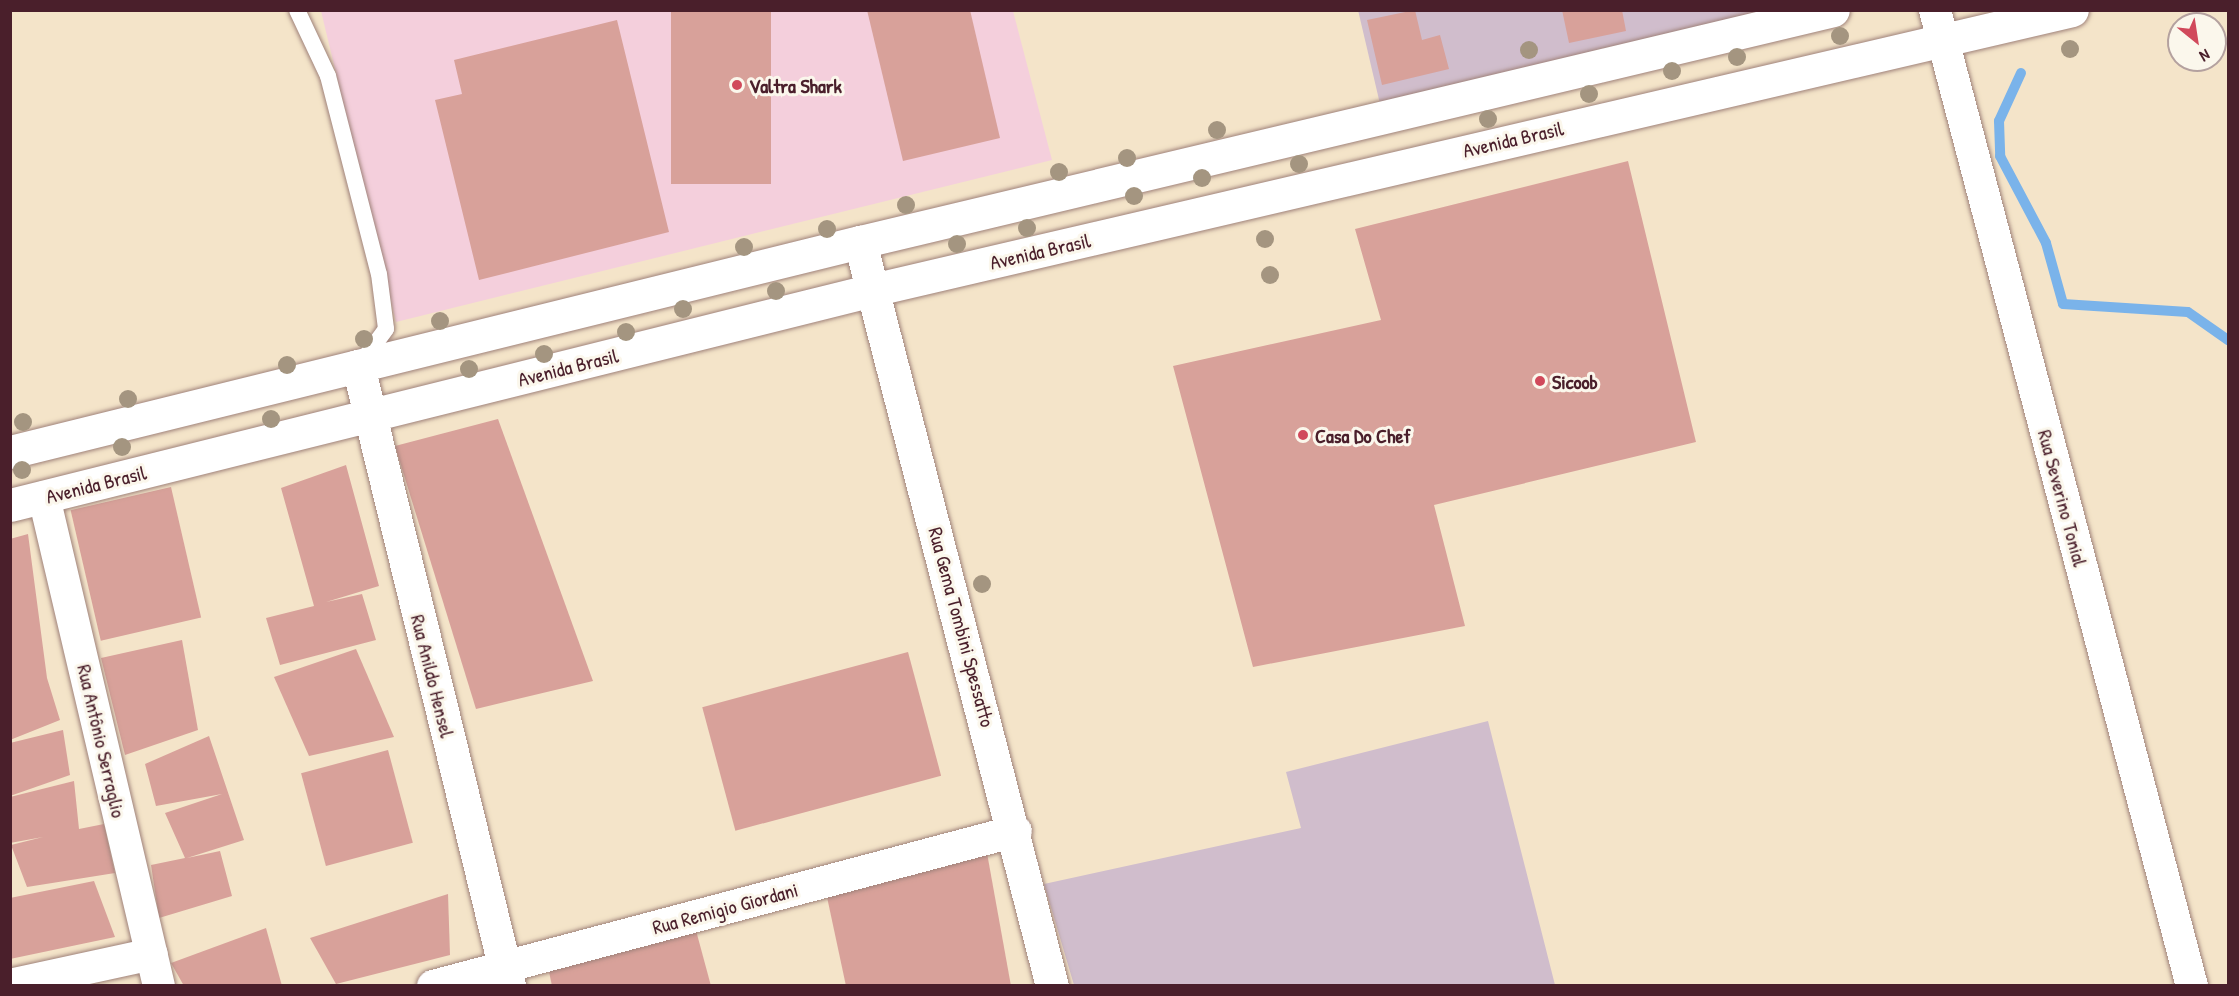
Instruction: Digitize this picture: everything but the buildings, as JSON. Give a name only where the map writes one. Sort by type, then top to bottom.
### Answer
[{"type":"main road","name":"Avenida Brasil","points":[[10,505],[369,418],[867,267],[1387,115],[1833,10]]},
{"type":"main road","name":"Avenida Brasil","points":[[10,452],[358,366],[1399,165],[1939,25],[2072,10]]},
{"type":"main road","points":[[1387,115],[1399,165]]},
{"type":"main road","name":"Rua Gema Tombini Spessatto","points":[[867,267],[1016,831],[1052,986]]},
{"type":"main road","name":"Rua Anildo Hensel","points":[[358,366],[507,976]]},
{"type":"street","name":"Rua Severino Tonial","points":[[1939,25],[2192,986]]},
{"type":"street","name":"Rua Antônio Serraglio","points":[[44,497],[159,986]]},
{"type":"street","name":"Rua Remigio Giordani","points":[[433,986],[507,976],[1016,831]]},
{"type":"street","points":[[10,985],[152,954]]},
{"type":"lane","points":[[297,10],[328,76],[379,274],[386,329],[358,366]]},
{"type":"shaded area","points":[[1358,10],[1761,11],[1380,104]]},
{"type":"shaded area","points":[[321,11],[1013,11],[1052,160],[396,322]]},
{"type":"shaded area","points":[[1488,721],[1555,985],[1074,985],[1044,884],[1301,828],[1286,772]]},
{"type":"waterway","points":[[2021,73],[1999,121],[2000,156],[2046,243],[2063,304],[2188,312],[2228,340]]},
{"type":"place","name":"Valtra Shark","points":[[737,85]]},
{"type":"place","name":"Sicoob","points":[[1540,381]]},
{"type":"place","name":"Casa Do Chef","points":[[1303,435]]}]
